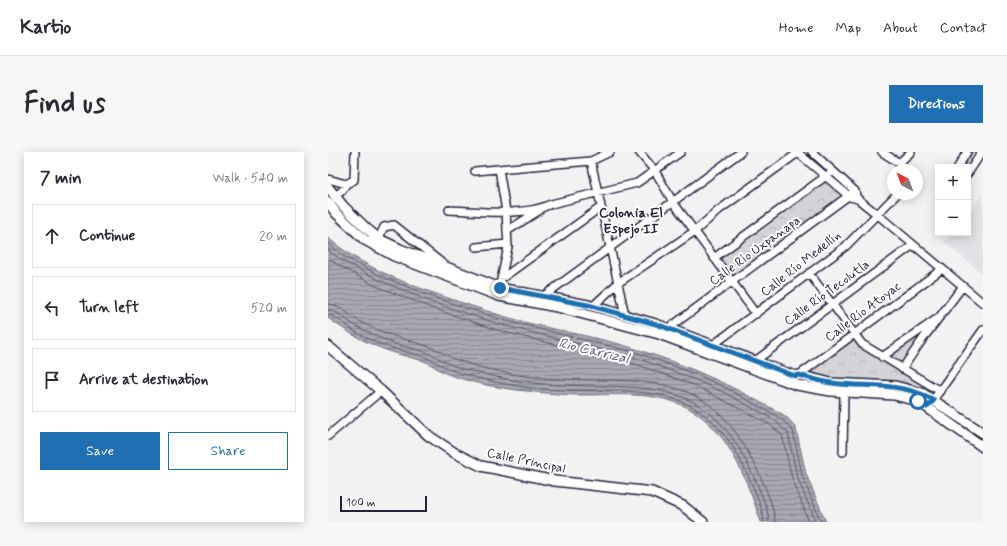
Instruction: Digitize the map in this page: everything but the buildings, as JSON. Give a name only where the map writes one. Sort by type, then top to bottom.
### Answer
[{"type":"main road","points":[[328,187],[332,199],[343,206],[377,242],[394,256],[499,296],[557,307],[659,334],[797,385],[844,392],[894,396],[918,401],[983,447]]},
{"type":"main road","points":[[377,242],[447,267],[501,284],[593,306],[669,328],[795,376],[799,375],[831,383],[895,386],[922,393],[983,433]]},
{"type":"main road","name":"Calle Principal","points":[[328,346],[381,391],[429,436],[455,453],[481,466],[555,481],[652,492],[683,506],[703,522]]},
{"type":"street","points":[[332,199],[342,191],[346,184],[354,180],[355,152]]},
{"type":"street","points":[[475,171],[591,161],[610,152]]},
{"type":"street","points":[[639,152],[655,171],[673,202],[756,314]]},
{"type":"street","points":[[507,231],[551,204],[637,183],[681,152]]},
{"type":"street","points":[[545,295],[741,152]]},
{"type":"street","points":[[593,306],[618,284],[695,231],[719,210],[798,152],[826,177],[852,194],[878,215],[983,303]]},
{"type":"street","points":[[812,152],[833,171],[852,194]]},
{"type":"street","points":[[882,152],[899,163],[912,152]]},
{"type":"street","points":[[960,164],[967,152]]},
{"type":"street","points":[[971,168],[982,152]]},
{"type":"street","points":[[591,161],[625,315]]},
{"type":"street","points":[[499,170],[506,211],[508,244],[501,284]]},
{"type":"street","points":[[714,258],[833,171]]},
{"type":"street","points":[[328,179],[346,184]]},
{"type":"street","name":"Calle Río Uxpanapa","points":[[669,328],[852,194]]},
{"type":"street","name":"Calle Río Medellín","points":[[713,345],[846,246],[892,200]]},
{"type":"street","points":[[501,284],[601,207]]},
{"type":"street","points":[[450,210],[506,211],[541,209]]},
{"type":"street","points":[[377,242],[384,227],[394,225],[447,267]]},
{"type":"street","points":[[476,247],[508,244]]},
{"type":"street","name":"Calle Río Tecolutla","points":[[755,361],[913,244]]},
{"type":"street","name":"Calle Río Atoyac","points":[[799,375],[942,269]]},
{"type":"street","points":[[809,273],[862,344],[940,391]]},
{"type":"street","points":[[902,369],[963,286]]},
{"type":"street","points":[[882,356],[941,315]]},
{"type":"street","points":[[927,407],[934,400],[983,330]]},
{"type":"street","points":[[328,436],[381,391]]},
{"type":"street","points":[[843,452],[844,392]]},
{"type":"shaded area","points":[[983,194],[983,274],[944,242],[949,236],[971,236],[971,209]]},
{"type":"green space","points":[[967,152],[982,152],[971,164],[960,164]]},
{"type":"green space","points":[[826,177],[850,197],[732,283],[714,258]]},
{"type":"green space","points":[[941,315],[903,369],[940,391],[934,400],[922,393],[799,375],[855,334],[882,356]]},
{"type":"water","name":"Rio Carrizal","points":[[328,238],[359,260],[412,285],[505,317],[628,346],[713,378],[779,412],[789,419],[796,429],[806,474],[826,522],[761,522],[737,461],[719,434],[708,422],[695,412],[679,404],[646,396],[558,394],[515,390],[486,385],[458,378],[445,373],[424,361],[381,348],[357,337],[328,318]]},
{"type":"district","name":"Colonia El Espejo II","points":[[631,222]]},
{"type":"route","points":[[500,288],[545,295],[593,306],[656,324],[795,376],[799,375],[831,383],[895,386],[922,393],[934,400],[927,407],[918,401]]}]
